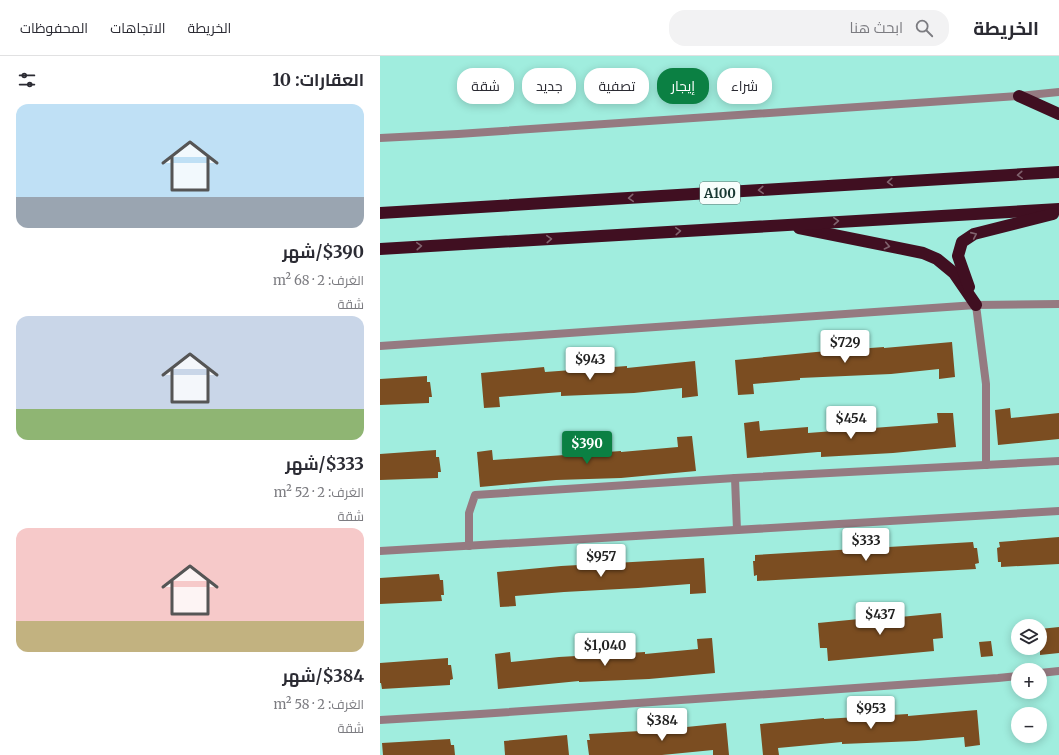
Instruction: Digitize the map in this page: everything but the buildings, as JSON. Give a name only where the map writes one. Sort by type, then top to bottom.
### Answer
[{"type":"highway","points":[[1019,96],[1059,114]]},
{"type":"highway","name":"A100","points":[[380,213],[1059,172]]},
{"type":"highway","points":[[380,249],[1059,209]]},
{"type":"highway","points":[[976,305],[958,256],[962,242],[974,234],[1059,213]]},
{"type":"highway","points":[[780,225],[922,253],[937,259],[954,273],[976,305]]},
{"type":"street","points":[[380,138],[1019,96],[1059,92]]},
{"type":"street","points":[[380,346],[976,305],[1059,304]]},
{"type":"street","points":[[976,305],[986,384],[986,465]]},
{"type":"street","points":[[469,546],[469,513],[475,495],[736,478],[1059,461]]},
{"type":"street","points":[[736,478],[737,530]]},
{"type":"street","points":[[380,551],[1059,511]]},
{"type":"street","points":[[1047,672],[1059,671]]},
{"type":"street","points":[[380,720],[1011,677]]}]
